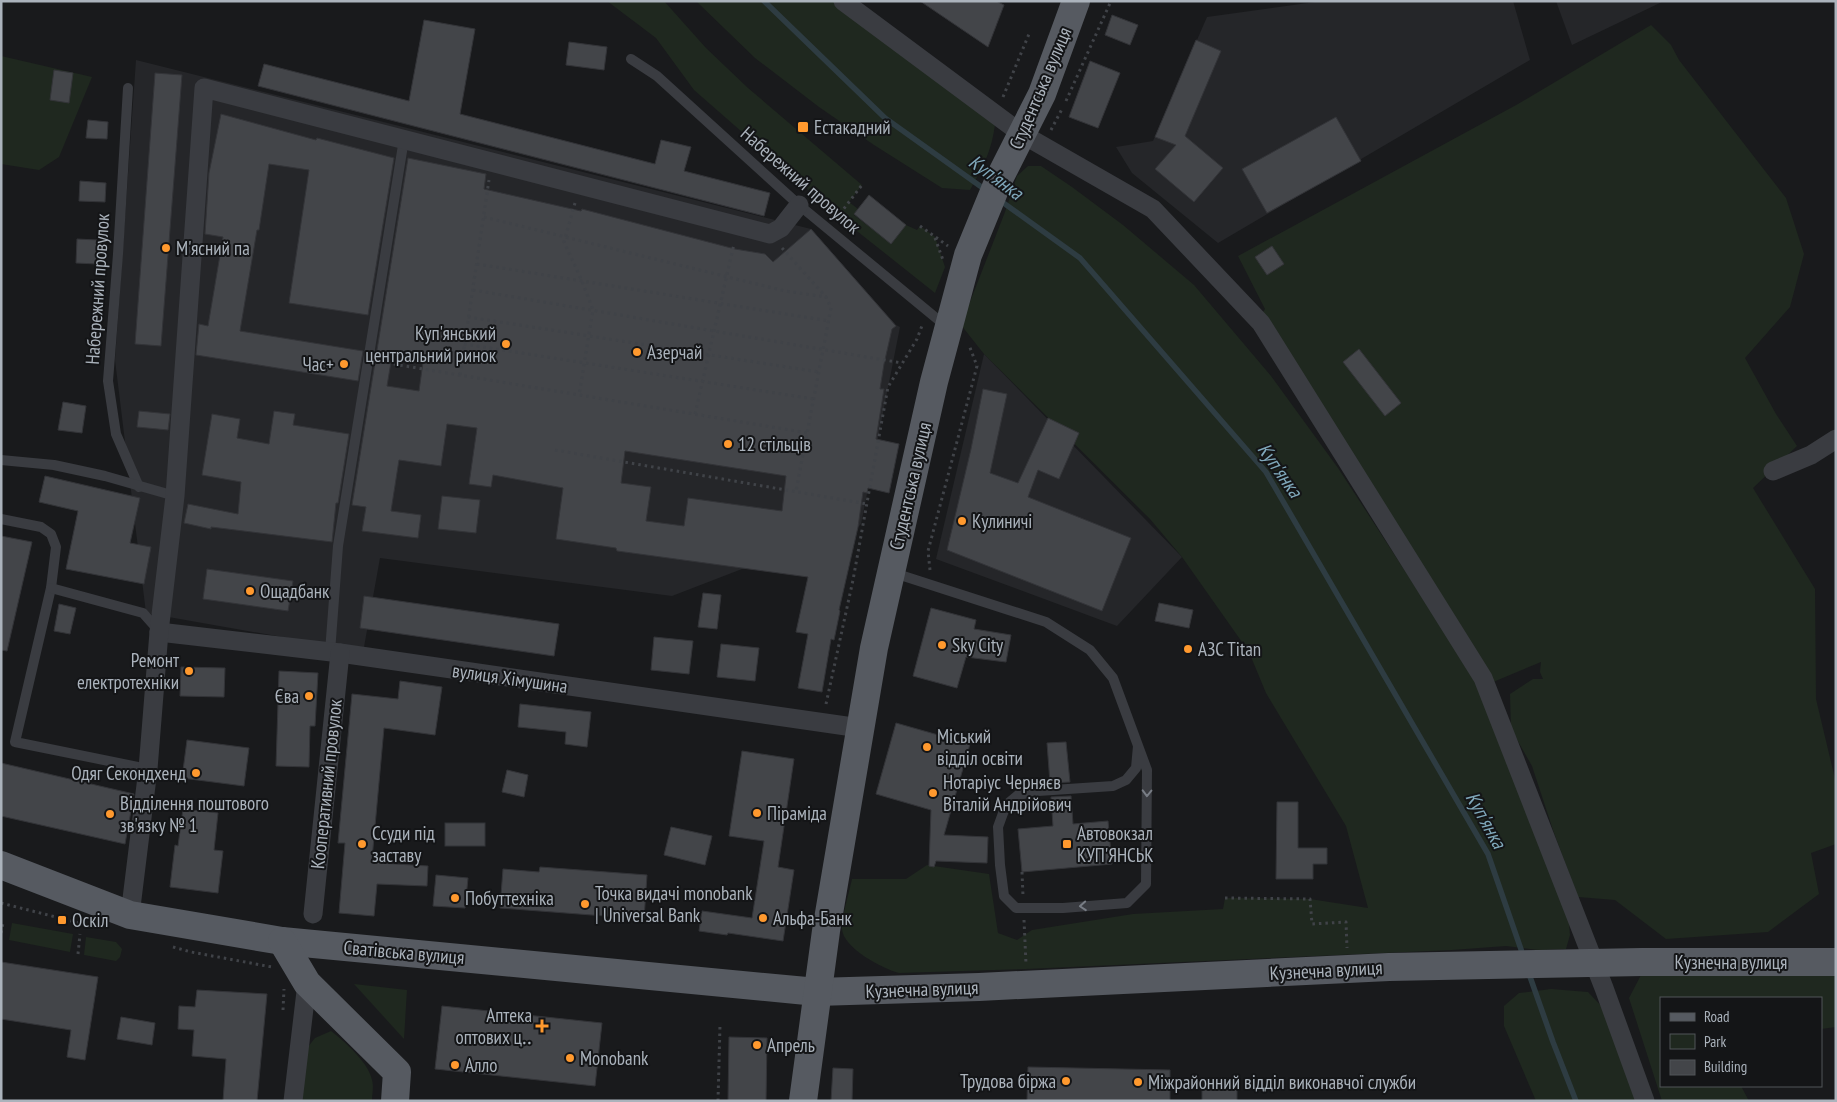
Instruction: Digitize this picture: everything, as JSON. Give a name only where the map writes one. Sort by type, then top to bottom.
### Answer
[{"type":"main road","name":"Студентська вулиця","points":[[803,1101],[826,930],[874,648],[934,382],[968,255],[993,195],[1042,94],[1076,1]]},
{"type":"main road","name":"Сватівська вулиця","points":[[1,865],[130,915],[282,941],[817,992]]},
{"type":"main road","points":[[282,941],[295,982],[397,1072],[395,1101]]},
{"type":"main road","name":"Кузнечна вулиця","points":[[817,992],[979,987],[1349,969],[1642,962],[1836,962]]},
{"type":"street","points":[[843,1],[1022,134],[1153,209],[1261,323],[1483,678],[1604,988],[1645,1101]]},
{"type":"street","points":[[130,915],[148,769],[159,632],[175,496],[204,88],[770,234],[781,228],[799,205]]},
{"type":"street","points":[[1773,471],[1811,455],[1836,439]]},
{"type":"street","name":"вулиця Хімушина","points":[[159,632],[335,653],[860,728]]},
{"type":"street","name":"Кооперативний провулок","points":[[313,914],[335,653]]},
{"type":"street","points":[[292,1101],[295,982]]},
{"type":"lane","name":"Набережний провулок","points":[[631,60],[657,76],[799,205],[948,327]]},
{"type":"lane","name":"Набережний провулок","points":[[128,88],[108,381],[116,434],[139,487]]},
{"type":"lane","points":[[335,653],[338,546],[404,139]]},
{"type":"lane","points":[[1,460],[54,465],[105,476],[175,496]]},
{"type":"lane","points":[[1,519],[41,526],[51,534],[56,547],[51,588],[15,742],[148,769]]},
{"type":"lane","points":[[891,572],[1046,622],[1090,650],[1113,678],[1147,770],[1146,884],[1127,903],[1063,908],[1016,908],[1004,896],[1000,865],[998,827],[1006,805],[1018,795],[1038,791],[1113,786],[1126,780],[1136,768],[1138,746]]},
{"type":"lane","points":[[51,588],[143,613],[159,632]]},
{"type":"path","points":[[460,375],[492,162]]},
{"type":"path","points":[[579,395],[593,310],[564,242],[580,185]]},
{"type":"path","points":[[828,229],[862,185]]},
{"type":"path","points":[[484,217],[785,291],[826,297]]},
{"type":"path","points":[[694,414],[738,226]]},
{"type":"path","points":[[920,226],[952,250],[954,245]]},
{"type":"path","points":[[770,234],[826,297],[831,308],[796,491]]},
{"type":"path","points":[[935,237],[945,266],[948,258]]},
{"type":"path","points":[[477,264],[829,321]]},
{"type":"path","points":[[473,290],[902,363]]},
{"type":"path","points":[[468,317],[819,372]]},
{"type":"path","points":[[822,722],[853,580],[888,387],[917,339],[948,327],[977,366],[928,551],[932,585]]},
{"type":"path","points":[[464,344],[814,399]]},
{"type":"path","points":[[368,360],[808,433]]},
{"type":"path","points":[[555,450],[867,504]]},
{"type":"path","points":[[1225,898],[1310,899],[1312,924],[1346,922],[1349,969]]},
{"type":"path","points":[[1,903],[90,925]]},
{"type":"path","points":[[1,933],[3,923]]},
{"type":"path","points":[[78,954],[80,934]]},
{"type":"path","points":[[165,945],[199,954],[275,967]]},
{"type":"path","points":[[283,1015],[295,982]]},
{"type":"path","points":[[718,1101],[720,1025]]},
{"type":"shaded area","points":[[1322,1],[1513,1],[1530,60],[1218,243],[1132,173],[1116,147],[1153,141],[1207,17]]},
{"type":"shaded area","points":[[1556,1],[1664,1],[1572,45]]},
{"type":"shaded area","name":"Куп'янський центральний ринок","points":[[136,60],[811,229],[896,325],[900,327],[861,524],[858,527],[799,547],[672,596],[380,558],[364,647],[322,644],[146,613],[115,360]]},
{"type":"shaded area","points":[[984,354],[1182,557],[1117,626],[936,559]]},
{"type":"green space","points":[[607,1],[664,1],[706,48],[748,88],[862,185],[849,202],[858,209],[854,215],[891,243],[906,225],[917,230],[920,226],[935,237],[945,267],[935,293],[838,216],[694,90],[656,38]]},
{"type":"green space","points":[[696,1],[845,1],[996,115],[988,154],[970,190],[942,188],[874,145],[819,107],[755,58]]},
{"type":"green space","points":[[1651,25],[1671,45],[1679,60],[1786,198],[1804,254],[1790,307],[1745,358],[1776,414],[1797,446],[1753,488],[1815,589],[1816,699],[1836,783],[1836,844],[1811,853],[1819,894],[1768,932],[1666,939],[1615,900],[1578,897],[1532,766],[1511,729],[1510,694],[1533,679],[1543,679],[1540,672],[1541,662],[1486,685],[1263,312],[1265,309],[1238,256],[1518,104]]},
{"type":"green space","points":[[1,56],[92,77],[59,157],[39,170],[1,164]]},
{"type":"green space","points":[[1028,166],[1041,166],[1072,187],[1123,225],[1194,285],[1271,376],[1338,468],[1480,686],[1568,913],[1570,935],[1566,949],[1538,950],[1506,946],[1026,969],[899,973],[865,957],[844,936],[842,929],[843,919],[852,879],[906,879],[927,865],[989,874],[998,933],[1017,940],[1032,930],[1133,914],[1223,909],[1225,898],[1310,899],[1368,908],[1346,826],[1266,693],[1249,652],[1182,557],[1150,519],[984,354],[961,325],[1017,176]]},
{"type":"green space","points":[[12,923],[73,934],[70,952],[9,940]]},
{"type":"green space","points":[[86,937],[116,942],[122,949],[120,957],[116,961],[84,955]]},
{"type":"green space","points":[[1836,969],[1836,1027],[1822,1029],[1822,997],[1660,997],[1660,1087],[1742,1087],[1749,1101],[1662,1101],[1629,998],[1641,975]]},
{"type":"green space","points":[[354,984],[407,990],[404,1039]]},
{"type":"green space","points":[[1551,989],[1588,992],[1608,1013],[1641,1101],[1536,1101],[1504,1026],[1504,1006],[1519,993]]},
{"type":"green space","points":[[331,1031],[349,1046],[370,1073],[373,1083],[372,1101],[302,1101],[308,1047],[315,1038]]},
{"type":"building","points":[[920,1],[996,1],[1004,5],[988,47]]},
{"type":"building","points":[[1112,15],[1138,25],[1130,45],[1105,35]]},
{"type":"building","points":[[424,20],[475,29],[460,114],[655,164],[661,140],[691,147],[684,171],[770,193],[764,216],[258,86],[264,64],[409,101]]},
{"type":"building","points":[[1196,40],[1221,51],[1185,136],[1223,168],[1194,202],[1155,169],[1176,145],[1155,137]]},
{"type":"building","points":[[569,42],[607,47],[604,70],[566,65]]},
{"type":"building","points":[[1090,61],[1120,73],[1098,128],[1069,117]]},
{"type":"building","points":[[54,70],[73,73],[69,103],[50,100]]},
{"type":"building","points":[[155,73],[182,75],[161,346],[135,344]]},
{"type":"building","points":[[221,114],[316,140],[317,138],[394,158],[368,315],[289,303],[309,170],[269,164],[240,331],[363,351],[358,381],[196,355],[199,324],[208,326],[223,237],[205,234],[209,173]]},
{"type":"building","points":[[1336,117],[1361,161],[1267,213],[1242,169]]},
{"type":"building","points":[[88,120],[108,122],[107,139],[86,138]]},
{"type":"building","points":[[408,158],[486,174],[484,189],[581,211],[582,209],[735,249],[765,254],[773,262],[811,229],[896,326],[892,329],[884,364],[880,389],[884,389],[876,439],[899,444],[889,493],[868,488],[867,493],[863,492],[858,527],[834,640],[831,639],[822,692],[798,688],[808,634],[796,632],[808,577],[617,551],[616,548],[556,539],[563,488],[493,475],[491,487],[469,484],[477,428],[447,424],[441,466],[399,460],[391,511],[421,515],[418,538],[362,531],[366,507],[352,505]],"holes":[[[392,356],[423,362],[419,391],[387,386]],[[625,451],[786,476],[782,511],[688,498],[684,526],[646,521],[651,487],[621,483]]]},
{"type":"building","points":[[80,181],[106,183],[105,202],[79,201]]},
{"type":"building","points":[[869,195],[906,225],[891,244],[854,214]]},
{"type":"building","points":[[77,239],[97,240],[97,264],[76,263]]},
{"type":"building","points":[[1272,246],[1284,264],[1267,275],[1255,257]]},
{"type":"building","points":[[1359,349],[1401,403],[1385,416],[1343,362]]},
{"type":"building","points":[[983,389],[1007,394],[990,473],[1018,483],[1048,418],[1079,433],[1059,479],[1038,470],[1028,497],[1131,538],[1102,611],[947,550]]},
{"type":"building","points":[[63,402],[86,406],[82,433],[58,430]]},
{"type":"building","points":[[139,411],[170,414],[168,430],[137,427]]},
{"type":"building","points":[[274,411],[295,414],[293,425],[349,434],[338,503],[336,503],[332,542],[211,527],[211,529],[184,523],[188,504],[238,514],[241,482],[202,475],[212,414],[240,419],[237,438],[269,444]]},
{"type":"building","points":[[45,476],[140,498],[130,543],[151,547],[144,584],[66,569],[78,511],[39,502]]},
{"type":"building","points":[[442,496],[480,500],[476,533],[438,529]]},
{"type":"building","points":[[1,536],[32,542],[7,651],[1,650]]},
{"type":"building","points":[[207,569],[293,581],[288,611],[203,599]]},
{"type":"building","points":[[703,593],[721,595],[717,629],[698,627]]},
{"type":"building","points":[[364,596],[559,624],[554,656],[360,628]]},
{"type":"building","points":[[1159,603],[1193,610],[1189,628],[1155,621]]},
{"type":"building","points":[[59,604],[76,608],[70,634],[54,631]]},
{"type":"building","points":[[931,608],[976,620],[974,629],[1011,635],[1006,662],[966,657],[957,688],[913,676]]},
{"type":"building","points":[[654,637],[693,641],[689,674],[651,670]]},
{"type":"building","points":[[721,644],[759,648],[755,681],[717,677]]},
{"type":"building","points":[[181,667],[225,668],[224,697],[180,696]]},
{"type":"building","points":[[279,671],[318,673],[315,726],[310,726],[309,767],[276,766]]},
{"type":"building","points":[[400,681],[442,687],[435,735],[384,728],[372,859],[379,859],[379,863],[428,866],[427,886],[377,884],[374,916],[339,913],[345,843],[338,843],[352,694],[398,699]]},
{"type":"building","points":[[520,704],[591,712],[587,747],[565,744],[566,732],[518,727]]},
{"type":"building","points":[[896,723],[970,744],[944,835],[988,837],[987,863],[936,861],[934,867],[929,866],[931,810],[876,794]]},
{"type":"building","points":[[187,740],[249,748],[244,786],[182,778]]},
{"type":"building","points":[[1066,742],[1070,782],[1050,783],[1047,743]]},
{"type":"building","points":[[742,751],[794,759],[778,867],[794,870],[783,941],[699,931],[702,911],[752,918],[764,841],[729,836]]},
{"type":"building","points":[[1,763],[134,794],[125,844],[1,816]]},
{"type":"building","points":[[507,770],[528,775],[524,797],[502,792]]},
{"type":"building","points":[[1071,796],[1073,824],[1108,821],[1112,864],[1022,872],[1018,829],[1053,826],[1051,797]]},
{"type":"building","points":[[1277,802],[1298,802],[1298,848],[1327,848],[1327,864],[1313,864],[1313,879],[1276,879]]},
{"type":"building","points":[[183,809],[218,813],[214,850],[223,851],[218,893],[170,887],[175,845],[178,846]]},
{"type":"building","points":[[445,823],[485,823],[485,846],[445,846]]},
{"type":"building","points":[[671,827],[712,836],[705,865],[664,855]]},
{"type":"building","points":[[540,867],[647,875],[644,919],[500,908],[503,869],[539,872]]},
{"type":"building","points":[[436,875],[468,878],[465,908],[433,906]]},
{"type":"building","points":[[1,962],[98,977],[85,1060],[67,1057],[71,1030],[1,1019]]},
{"type":"building","points":[[197,990],[267,994],[257,1101],[223,1101],[226,1059],[192,1056],[194,1030],[178,1029],[179,1006],[195,1007]]},
{"type":"building","points":[[442,1006],[602,1023],[595,1086],[435,1069]]},
{"type":"building","points":[[121,1017],[155,1023],[152,1045],[117,1039]]},
{"type":"building","points":[[729,1037],[767,1038],[766,1101],[728,1101]]},
{"type":"building","points":[[1028,1067],[1170,1070],[1170,1101],[1027,1101]]},
{"type":"building","points":[[833,1068],[853,1069],[852,1101],[831,1101]]},
{"type":"building","points":[[1237,1084],[1237,1101],[1202,1101],[1202,1086]]},
{"type":"waterway","name":"Куп'янка","points":[[764,1],[885,118],[987,191]]},
{"type":"waterway","name":"Куп'янка","points":[[998,199],[1080,258],[1266,472],[1488,854],[1524,958]]},
{"type":"waterway","name":"Куп'янка","points":[[1528,971],[1576,1101]]},
{"type":"place","name":"Естакадний","points":[[803,127]]},
{"type":"place","name":"М'ясний па","points":[[166,248]]},
{"type":"place","name":"Куп'янський центральний ринок","points":[[506,344]]},
{"type":"place","name":"Азерчай","points":[[637,352]]},
{"type":"place","name":"Час+","points":[[344,364]]},
{"type":"place","name":"12 стільців","points":[[728,444]]},
{"type":"place","name":"Кулиничі","points":[[962,521]]},
{"type":"place","name":"Ощадбанк","points":[[250,591]]},
{"type":"place","name":"Sky City","points":[[942,645]]},
{"type":"place","name":"АЗС Titan","points":[[1188,649]]},
{"type":"place","name":"Ремонт електротехніки","points":[[189,671]]},
{"type":"place","name":"Єва","points":[[309,696]]},
{"type":"place","name":"Міський відділ освіти","points":[[927,747]]},
{"type":"place","name":"Одяг Секондхенд","points":[[196,773]]},
{"type":"place","name":"Нотаріус Черняєв Віталій Андрійович","points":[[933,793]]},
{"type":"place","name":"Піраміда","points":[[757,813]]},
{"type":"place","name":"Відділення поштового зв'язку № 1","points":[[110,814]]},
{"type":"place","name":"Ссуди під заставу","points":[[362,844]]},
{"type":"place","name":"Автовокзал КУП'ЯНСЬК","points":[[1067,844]]},
{"type":"place","name":"Побуттехніка","points":[[455,898]]},
{"type":"place","name":"Точка видачі monobank | Universal Bank","points":[[585,904]]},
{"type":"place","name":"Альфа-Банк","points":[[763,918]]},
{"type":"place","name":"Оскіл","points":[[62,920]]},
{"type":"place","name":"Аптека оптових ц‥","points":[[542,1026]]},
{"type":"place","name":"Апрель","points":[[757,1045]]},
{"type":"place","name":"Monobank","points":[[570,1058]]},
{"type":"place","name":"Алло","points":[[455,1065]]},
{"type":"place","name":"Трудова біржа","points":[[1066,1081]]},
{"type":"place","name":"Міжрайонний відділ виконавчої служби","points":[[1138,1082]]}]
